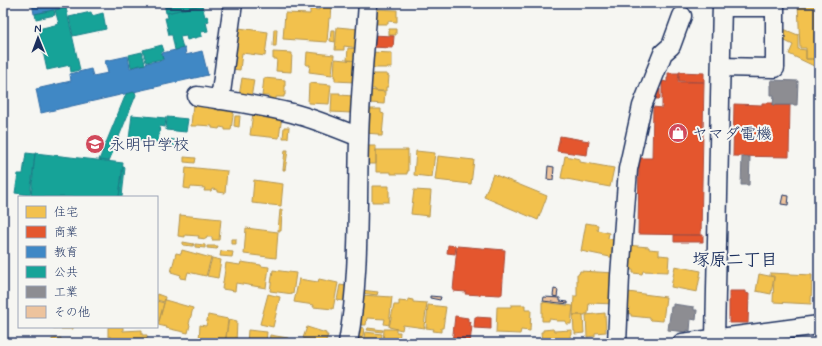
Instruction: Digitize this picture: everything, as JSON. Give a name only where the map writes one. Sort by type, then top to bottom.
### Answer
[{"type":"street","points":[[220,100],[234,9],[233,3]]},
{"type":"street","points":[[348,343],[354,312],[359,137],[368,3]]},
{"type":"street","points":[[716,341],[722,5],[775,7],[775,68],[721,67]]},
{"type":"street","points":[[617,343],[620,276],[628,169],[642,106],[663,53],[671,46],[682,16]]},
{"type":"street","points":[[197,96],[292,113],[322,122],[359,137]]},
{"type":"street","points":[[682,343],[716,341],[819,325]]},
{"type":"building: 住宅","points":[[269,3],[281,3],[280,7],[268,6]]},
{"type":"building: 住宅","points":[[798,3],[819,3],[819,59],[806,59],[806,48],[800,48]]},
{"type":"building: 住宅","points":[[319,4],[332,5],[331,18],[329,18],[327,42],[283,39],[285,13],[310,14],[310,9],[319,10]]},
{"type":"building: 住宅","points":[[376,9],[397,10],[397,22],[388,21],[388,24],[377,24]]},
{"type":"building: 住宅","points":[[337,27],[359,29],[358,48],[344,46],[344,50],[335,50]]},
{"type":"building: 住宅","points":[[239,28],[268,32],[265,56],[242,53],[240,70],[232,69],[235,42],[237,42]]},
{"type":"building: 住宅","points":[[781,28],[798,35],[798,49],[806,50],[806,59],[819,59],[816,67],[789,54],[793,45],[777,37]]},
{"type":"building: 住宅","points":[[274,29],[277,29],[276,46],[273,46]]},
{"type":"building: 住宅","points":[[389,29],[396,29],[396,35],[389,35]]},
{"type":"building: 住宅","points":[[331,30],[335,30],[335,42],[330,41]]},
{"type":"building: 住宅","points":[[348,48],[359,49],[358,61],[347,60]]},
{"type":"building: 住宅","points":[[273,52],[292,53],[291,72],[276,71],[277,59],[273,59]]},
{"type":"building: 住宅","points":[[307,52],[334,55],[332,75],[309,72],[310,65],[306,65]]},
{"type":"building: 住宅","points":[[371,52],[392,53],[392,68],[370,68]]},
{"type":"building: 住宅","points":[[335,59],[356,61],[354,82],[335,81]]},
{"type":"building: 住宅","points":[[368,74],[387,74],[389,76],[386,91],[375,91],[375,89],[368,89]]},
{"type":"building: 住宅","points":[[242,78],[254,80],[251,98],[239,96]]},
{"type":"building: 住宅","points":[[264,78],[285,80],[284,97],[269,99],[269,96],[262,96]]},
{"type":"building: 住宅","points":[[309,83],[331,85],[329,104],[308,103]]},
{"type":"building: 住宅","points":[[369,90],[385,92],[384,104],[369,103]]},
{"type":"building: 住宅","points":[[332,93],[353,96],[351,113],[331,112]]},
{"type":"building: 住宅","points":[[193,104],[234,108],[231,130],[225,130],[225,128],[220,127],[219,129],[212,128],[212,126],[191,126]]},
{"type":"building: 住宅","points":[[366,109],[381,109],[381,113],[384,114],[382,136],[378,136],[378,134],[364,133]]},
{"type":"building: 住宅","points":[[253,113],[282,116],[279,138],[250,135]]},
{"type":"building: 住宅","points":[[235,116],[240,116],[239,127],[234,126]]},
{"type":"building: 住宅","points":[[284,127],[289,127],[288,138],[283,138]]},
{"type":"building: 住宅","points":[[364,146],[376,146],[376,164],[364,164]]},
{"type":"building: 住宅","points":[[285,150],[288,150],[285,170],[283,170]]},
{"type":"building: 住宅","points":[[376,150],[408,150],[407,174],[376,172]]},
{"type":"building: 住宅","points":[[416,151],[435,153],[432,177],[414,175]]},
{"type":"building: 住宅","points":[[438,156],[474,160],[471,184],[435,180]]},
{"type":"building: 住宅","points":[[565,156],[580,159],[580,162],[614,168],[610,187],[561,178]]},
{"type":"building: 住宅","points":[[184,157],[196,158],[195,163],[184,162]]},
{"type":"building: 住宅","points":[[186,167],[227,171],[225,193],[212,189],[211,191],[204,191],[205,188],[184,188]]},
{"type":"building: 住宅","points":[[493,174],[547,196],[538,220],[484,197]]},
{"type":"building: 住宅","points":[[254,180],[283,184],[281,206],[252,203]]},
{"type":"building: 住宅","points":[[372,186],[389,186],[389,202],[372,202]]},
{"type":"building: 住宅","points":[[414,190],[431,191],[429,216],[411,214]]},
{"type":"building: 住宅","points":[[280,210],[282,210],[281,231],[278,231]]},
{"type":"building: 住宅","points":[[180,215],[221,219],[219,240],[212,240],[212,237],[207,237],[206,239],[198,238],[199,236],[178,236]]},
{"type":"building: 住宅","points":[[586,223],[598,225],[597,230],[609,233],[608,238],[618,242],[615,258],[581,251]]},
{"type":"building: 住宅","points":[[246,228],[278,232],[276,258],[244,254]]},
{"type":"building: 住宅","points":[[231,239],[236,239],[236,244],[231,244]]},
{"type":"building: 住宅","points":[[183,242],[194,244],[193,246],[183,245]]},
{"type":"building: 住宅","points":[[195,244],[205,245],[205,248],[195,247]]},
{"type":"building: 住宅","points":[[626,245],[649,247],[649,249],[659,250],[659,255],[669,256],[668,272],[643,271],[642,274],[633,273],[633,270],[624,270]]},
{"type":"building: 住宅","points":[[207,246],[218,246],[217,249],[207,248]]},
{"type":"building: 住宅","points":[[182,250],[211,258],[206,276],[188,272],[186,279],[180,278],[181,275],[171,272],[176,253],[181,254]]},
{"type":"building: 住宅","points":[[221,251],[233,252],[232,257],[220,256]]},
{"type":"building: 住宅","points":[[212,258],[221,260],[218,278],[207,276]]},
{"type":"building: 住宅","points":[[241,262],[269,267],[266,288],[236,283],[235,291],[222,289],[226,263],[240,265]]},
{"type":"building: 住宅","points":[[675,266],[701,271],[697,292],[671,287]]},
{"type":"building: 住宅","points":[[273,270],[296,273],[293,294],[270,291]]},
{"type":"building: 住宅","points":[[580,271],[615,273],[615,304],[589,303],[588,314],[573,315],[574,296],[577,296],[577,274],[579,274]]},
{"type":"building: 住宅","points":[[770,273],[812,275],[811,304],[773,302],[774,276],[770,276]]},
{"type":"building: 住宅","points":[[759,274],[774,277],[771,294],[756,291]]},
{"type":"building: 住宅","points":[[299,279],[318,282],[319,279],[338,283],[333,309],[313,307],[314,305],[294,302]]},
{"type":"building: 住宅","points":[[340,285],[352,287],[349,302],[337,300]]},
{"type":"building: 住宅","points":[[361,290],[378,292],[377,295],[361,293]]},
{"type":"building: 住宅","points":[[628,292],[666,297],[663,321],[631,316],[631,314],[625,313]]},
{"type":"building: 住宅","points":[[158,294],[165,297],[164,302],[158,300]]},
{"type":"building: 住宅","points":[[268,294],[280,297],[273,327],[260,324]]},
{"type":"building: 住宅","points":[[361,295],[392,297],[389,325],[384,324],[385,319],[367,318],[366,325],[357,325]]},
{"type":"building: 住宅","points":[[408,299],[413,300],[413,302],[427,303],[425,328],[403,325],[402,330],[389,327],[394,305],[399,305],[399,301],[408,302]]},
{"type":"building: 住宅","points":[[165,300],[193,308],[188,333],[158,325]]},
{"type":"building: 住宅","points":[[158,301],[164,303],[158,321]]},
{"type":"building: 住宅","points":[[542,302],[573,306],[571,324],[566,324],[566,321],[549,319],[549,321],[542,321]]},
{"type":"building: 住宅","points":[[428,305],[446,307],[441,332],[426,328]]},
{"type":"building: 住宅","points":[[511,305],[525,305],[525,310],[531,310],[530,331],[521,330],[520,334],[496,333],[497,307],[511,307]]},
{"type":"building: 住宅","points":[[605,313],[606,332],[595,333],[595,336],[587,337],[586,315]]},
{"type":"building: 住宅","points":[[208,315],[228,319],[226,338],[223,343],[199,341],[200,325],[206,326]]},
{"type":"building: 住宅","points":[[573,315],[583,315],[584,333],[575,334]]},
{"type":"building: 住宅","points":[[229,319],[237,321],[236,343],[225,343]]},
{"type":"building: 住宅","points":[[307,327],[326,333],[326,335],[328,335],[325,343],[319,343],[303,338]]},
{"type":"building: 住宅","points":[[356,327],[364,328],[362,343],[354,343]]},
{"type":"building: 住宅","points":[[54,328],[73,328],[73,329]]},
{"type":"building: 住宅","points":[[108,328],[123,328],[123,331],[142,330],[142,335],[147,335],[147,343],[111,343],[110,336],[108,337]]},
{"type":"building: 住宅","points":[[368,328],[383,330],[382,332],[367,330]]},
{"type":"building: 住宅","points":[[384,329],[396,329],[396,332],[400,332],[399,343],[383,343]]},
{"type":"building: 住宅","points":[[553,329],[554,331],[572,330],[572,335],[570,335],[571,343],[542,343],[541,332],[543,332],[543,330]]},
{"type":"building: 住宅","points":[[248,330],[267,332],[266,343],[247,343]]},
{"type":"building: 住宅","points":[[365,332],[382,334],[381,343],[363,343]]},
{"type":"building: 住宅","points":[[270,335],[288,338],[287,343],[269,343]]},
{"type":"building: 住宅","points":[[61,338],[61,340],[73,339],[73,343],[52,343],[52,339]]},
{"type":"building: 商業","points":[[371,35],[394,36],[393,48],[370,47]]},
{"type":"building: 商業","points":[[679,72],[704,73],[704,82],[679,81]]},
{"type":"building: 商業","name":"ヤマダ電機","points":[[668,73],[679,73],[678,82],[704,82],[701,235],[638,234],[639,158],[652,158],[653,107],[662,108],[662,81],[667,82]]},
{"type":"building: 商業","points":[[655,89],[660,89],[660,99],[655,99]]},
{"type":"building: 商業","points":[[762,103],[773,103],[773,105],[790,105],[789,157],[733,156],[734,104],[762,105]]},
{"type":"building: 商業","points":[[560,136],[589,141],[587,155],[557,151]]},
{"type":"building: 商業","points":[[674,235],[703,235],[703,242],[674,242]]},
{"type":"building: 商業","points":[[448,245],[456,246],[455,254],[447,253]]},
{"type":"building: 商業","points":[[457,246],[505,250],[502,294],[481,295],[465,294],[466,292],[453,291]]},
{"type":"building: 商業","points":[[729,291],[746,291],[746,293],[749,294],[748,323],[729,323]]},
{"type":"building: 商業","points":[[455,316],[468,318],[468,322],[471,322],[470,343],[452,343]]},
{"type":"building: 商業","points":[[475,317],[491,318],[491,329],[474,328]]},
{"type":"building: 教育","points":[[32,3],[85,3],[34,14]]},
{"type":"building: 教育","points":[[185,48],[186,55],[202,51],[208,75],[41,113],[36,89],[71,81],[70,74],[91,69],[93,76],[108,73],[105,61],[128,56],[130,68],[163,60],[162,53]]},
{"type":"building: 公共","points":[[164,3],[172,3],[172,6],[185,3],[196,3],[197,6],[166,13]]},
{"type":"building: 公共","points":[[202,5],[205,17],[207,16],[209,21],[206,22],[208,31],[201,32],[202,36],[187,40],[186,36],[180,37],[183,48],[175,50],[172,35],[169,35],[165,18],[168,18],[167,13]]},
{"type":"building: 公共","points":[[66,8],[80,70],[71,72],[70,65],[47,70],[38,29],[59,24],[55,10]]},
{"type":"building: 公共","points":[[54,10],[55,15],[36,19],[35,14]]},
{"type":"building: 公共","points":[[91,12],[92,16],[103,13],[106,29],[73,36],[69,17]]},
{"type":"building: 公共","points":[[162,45],[164,51],[161,52],[163,59],[146,62],[143,50]]},
{"type":"building: 公共","points":[[142,52],[145,64],[131,67],[129,55]]},
{"type":"building: 公共","points":[[135,92],[136,95],[109,161],[99,160],[126,94]]},
{"type":"building: 公共","points":[[132,115],[166,118],[165,127],[160,126],[158,142],[129,139]]},
{"type":"building: 公共","points":[[167,117],[188,119],[186,132],[166,130]]},
{"type":"building: 公共","points":[[169,139],[179,141],[178,147],[169,146]]},
{"type":"building: 公共","points":[[26,153],[35,154],[30,195],[15,193],[18,174],[23,174]]},
{"type":"building: 公共","points":[[35,153],[123,163],[119,196],[31,196]]},
{"type":"building: 公共","points":[[123,167],[125,167],[122,196],[119,196]]},
{"type":"building: 工業","points":[[771,80],[798,81],[797,105],[773,105],[774,95],[771,95]]},
{"type":"building: 工業","points":[[742,157],[750,157],[749,185],[741,185]]},
{"type":"building: 工業","points":[[673,304],[694,307],[694,310],[697,310],[696,320],[691,319],[690,331],[668,330],[671,307],[673,307]]},
{"type":"building: その他","points":[[548,166],[554,167],[553,180],[547,179]]},
{"type":"building: その他","points":[[783,195],[789,196],[788,205],[781,204]]},
{"type":"building: その他","points":[[554,289],[558,290],[557,297],[553,296]]},
{"type":"building: その他","points":[[430,296],[441,297],[440,300],[430,298]]},
{"type":"building: その他","points":[[544,297],[560,298],[560,301],[568,302],[568,304],[543,301]]},
{"type":"place","name":"ヤマダ電機","points":[[678,133]]},
{"type":"place","name":"永明中学校","points":[[95,144]]},
{"type":"district","name":"塚原二丁目","points":[[735,259]]}]
